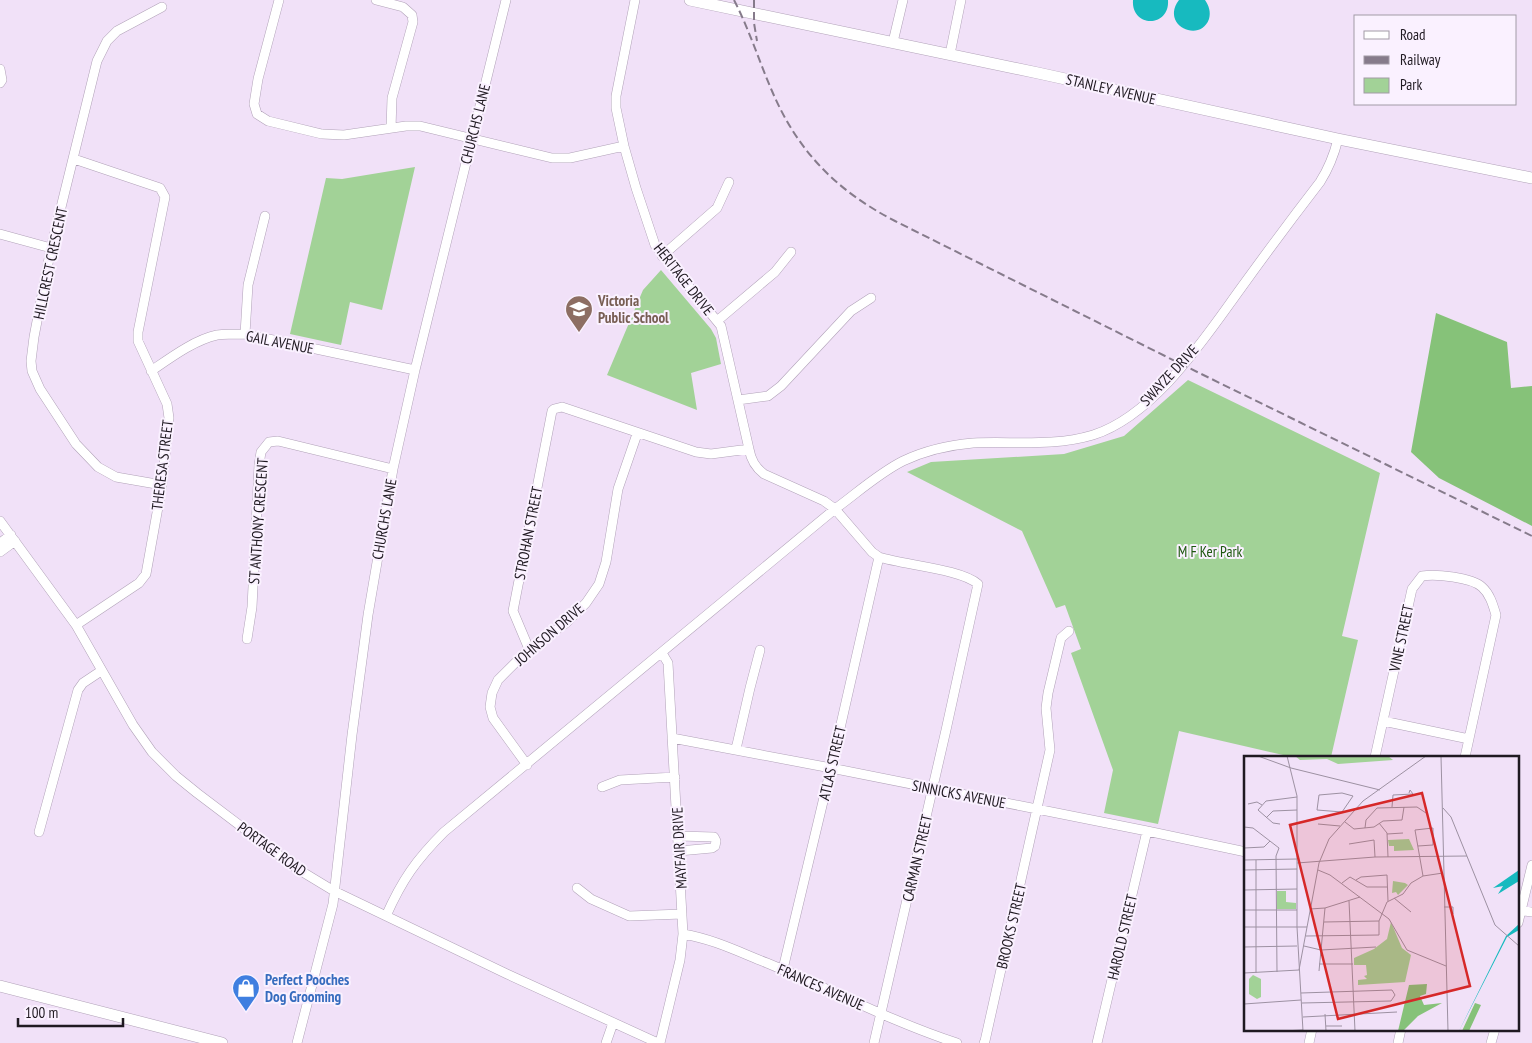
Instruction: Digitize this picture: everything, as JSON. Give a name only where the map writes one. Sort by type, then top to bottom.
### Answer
[{"type":"main road","name":"STANLEY AVENUE","points":[[690,0],[950,54],[1338,139],[1532,178]]},
{"type":"main road","points":[[0,986],[222,1043]]},
{"type":"street","points":[[279,0],[258,79],[254,104],[258,114],[268,121],[322,134],[344,135],[420,126],[552,158],[570,158],[624,146]]},
{"type":"street","points":[[376,0],[403,7],[412,15],[413,22],[392,98],[391,128]]},
{"type":"street","name":"CHURCHS LANE","points":[[297,1043],[333,904],[368,615],[393,469],[415,370],[506,0]]},
{"type":"street","name":"HERITAGE DRIVE","points":[[635,0],[616,96],[616,108],[624,146],[648,229],[662,256],[721,326],[748,450],[756,468],[764,474],[824,501],[836,509]]},
{"type":"street","points":[[893,42],[904,0]]},
{"type":"street","points":[[950,54],[961,0]]},
{"type":"street","name":"HILLCREST CRESCENT","points":[[162,7],[118,31],[107,41],[97,61],[51,248],[30,361],[32,371],[40,388],[76,444],[98,467],[116,477],[162,485]]},
{"type":"street","points":[[0,69],[2,80],[0,83]]},
{"type":"street","name":"SWAYZE DRIVE","points":[[386,916],[398,890],[412,868],[444,832],[836,509],[880,475],[903,461],[941,449],[972,443],[1060,442],[1093,435],[1112,427],[1149,400],[1183,365],[1320,182],[1327,171],[1338,139]]},
{"type":"street","name":"THERESA STREET","points":[[74,159],[160,188],[165,197],[138,332],[138,341],[167,404],[169,418],[162,485],[146,574],[139,583],[76,625]]},
{"type":"street","points":[[662,256],[717,208],[728,182]]},
{"type":"street","points":[[244,334],[248,285],[265,216]]},
{"type":"street","points":[[0,234],[51,248]]},
{"type":"street","points":[[717,320],[775,272],[791,252]]},
{"type":"street","points":[[738,400],[768,396],[781,386],[851,311],[871,298]]},
{"type":"street","name":"GAIL AVENUE","points":[[152,371],[183,349],[202,341],[216,336],[244,334],[415,370]]},
{"type":"street","name":"STROHAN STREET","points":[[529,649],[513,611],[554,409],[562,408],[637,434]]},
{"type":"street","points":[[637,434],[704,454],[748,450]]},
{"type":"street","name":"JOHNSON DRIVE","points":[[527,765],[493,718],[490,707],[492,693],[498,680],[529,649],[566,623],[586,604],[599,584],[606,562],[618,489],[637,434]]},
{"type":"street","name":"ST ANTHONY CRESCENT","points":[[247,639],[252,607],[259,465],[262,452],[269,442],[278,441],[393,469]]},
{"type":"street","points":[[836,509],[872,552],[879,556]]},
{"type":"street","name":"PORTAGE ROAD","points":[[0,520],[76,625],[133,725],[152,752],[176,776],[280,856],[334,891],[659,1043]]},
{"type":"street","points":[[0,543],[13,538]]},
{"type":"street","points":[[0,552],[13,538]]},
{"type":"street","name":"CARMAN STREET","points":[[874,1043],[978,584],[972,579],[879,556]]},
{"type":"street","name":"ATLAS STREET","points":[[783,970],[879,556]]},
{"type":"street","name":"VINE STREET","points":[[1375,756],[1412,589],[1422,576],[1433,575],[1460,578],[1482,586],[1491,599],[1496,614],[1469,739]]},
{"type":"street","name":"BROOKS STREET","points":[[984,1043],[1050,750],[1047,714],[1048,694],[1061,638],[1069,631]]},
{"type":"street","points":[[736,749],[760,650]]},
{"type":"street","name":"MAYFAIR DRIVE","points":[[659,1043],[680,960],[683,934],[668,663],[662,653]]},
{"type":"street","points":[[39,832],[78,690],[82,683],[101,671]]},
{"type":"street","points":[[1383,721],[1469,739],[1465,756]]},
{"type":"street","name":"SINNICKS AVENUE","points":[[672,738],[736,749],[1244,852]]},
{"type":"street","points":[[602,788],[620,780],[675,776]]},
{"type":"street","name":"HAROLD STREET","points":[[1097,1043],[1146,831]]},
{"type":"street","points":[[679,836],[714,837],[716,846],[679,851]]},
{"type":"street","points":[[1532,865],[1520,910],[1532,912]]},
{"type":"street","points":[[577,888],[592,899],[629,916],[682,914]]},
{"type":"street","name":"FRANCES AVENUE","points":[[683,934],[712,941],[783,970],[881,1014],[957,1043]]},
{"type":"street","points":[[606,1043],[613,1023]]},
{"type":"street","points":[[1309,1043],[1312,1030]]},
{"type":"street","points":[[1398,1043],[1401,1030]]},
{"type":"street","points":[[1492,1043],[1495,1030]]},
{"type":"green space","points":[[415,167],[382,310],[350,302],[341,345],[290,334],[326,178],[342,179]]},
{"type":"green space","points":[[661,270],[711,329],[716,338],[721,364],[691,373],[697,410],[607,375],[643,290]]},
{"type":"green space","points":[[1436,313],[1507,342],[1511,388],[1532,386],[1532,526],[1439,478],[1411,452]]},
{"type":"green space","name":"M F Ker Park","points":[[1188,380],[1380,473],[1342,636],[1358,640],[1331,756],[1288,756],[1179,731],[1158,824],[1104,813],[1113,770],[1071,653],[1081,649],[1065,605],[1056,608],[1022,531],[907,472],[931,462],[1064,454],[1124,436]]},
{"type":"water","points":[[1133,0],[1168,0],[1167,9],[1163,16],[1157,20],[1144,20],[1138,16],[1134,9]]},
{"type":"water","points":[[1179,0],[1205,0],[1210,14],[1204,26],[1198,30],[1191,31],[1178,24],[1174,17],[1174,9]]},
{"type":"railway","points":[[734,0],[772,91],[794,133],[822,168],[855,197],[895,221],[1532,536]]},
{"type":"railway","points":[[754,0],[754,23],[757,41]]},
{"type":"place","name":"Victoria Public School","points":[[579,333]]},
{"type":"place","name":"Perfect Pooches Dog Grooming","points":[[246,1012]]}]
